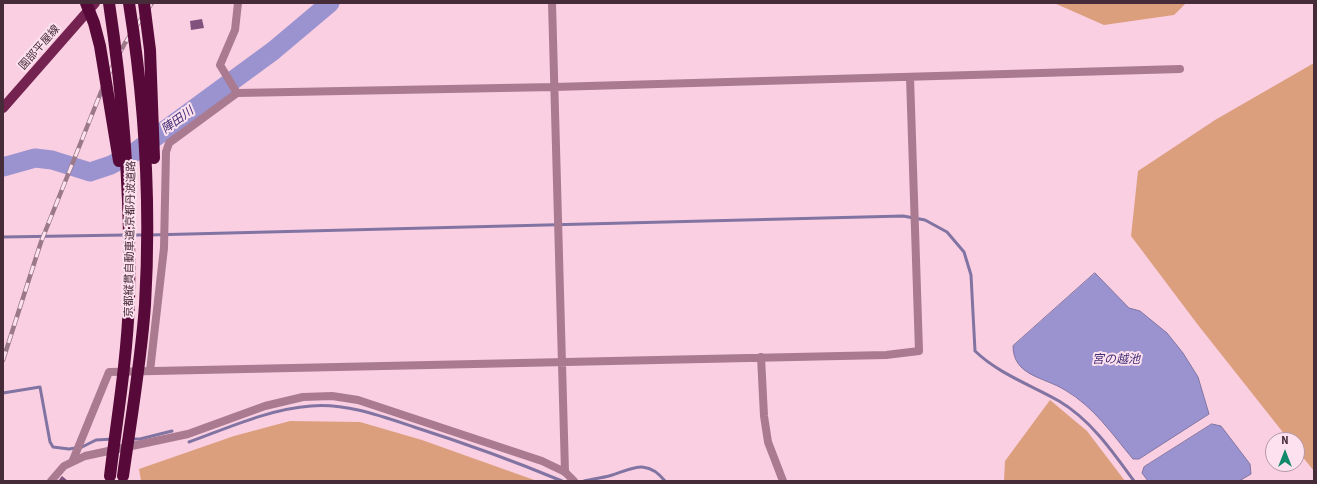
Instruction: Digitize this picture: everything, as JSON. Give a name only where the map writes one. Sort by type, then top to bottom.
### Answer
[{"type":"highway","points":[[86,3],[94,23],[100,46],[117,148],[129,249]]},
{"type":"highway","name":"京都縦貫自動車道;京都丹波道路","points":[[109,3],[122,105],[127,168],[129,249],[129,303],[125,352],[110,476]]},
{"type":"highway","name":"京都縦貫自動車道;京都丹波道路","points":[[123,476],[145,305],[146,148],[142,96],[129,3]]},
{"type":"highway","points":[[144,3],[150,50],[155,208],[145,305]]},
{"type":"main road","name":"園部平屋線","points":[[3,108],[95,3]]},
{"type":"street","points":[[236,90],[220,65],[235,30],[238,3]]},
{"type":"street","points":[[552,3],[565,472]]},
{"type":"street","points":[[150,371],[164,242],[166,152],[169,143],[236,90],[554,87],[1180,69]]},
{"type":"street","points":[[50,481],[74,457],[109,372],[886,355],[919,350],[910,77]]},
{"type":"street","points":[[761,357],[764,416],[768,442],[784,481]]},
{"type":"street","points":[[74,457],[188,434],[265,406],[304,397],[332,396],[358,400],[388,409],[542,461],[565,472],[574,481]]},
{"type":"shaded area","points":[[1054,3],[1186,3],[1174,15],[1104,25]]},
{"type":"shaded area","points":[[1314,63],[1314,471],[1305,460],[1305,432],[1283,432],[1198,325],[1131,236],[1138,171],[1215,120]]},
{"type":"shaded area","points":[[1050,400],[1087,431],[1125,481],[1004,481],[1005,461]]},
{"type":"shaded area","points":[[290,421],[360,422],[422,440],[537,481],[141,481],[139,469],[234,436]]},
{"type":"water","name":"宮の越池","points":[[1095,273],[1129,308],[1140,311],[1167,333],[1183,353],[1198,377],[1209,414],[1139,459],[1133,459],[1085,404],[1065,390],[1024,370],[1018,364],[1014,356],[1013,346]]},
{"type":"water","points":[[1212,424],[1221,426],[1250,464],[1251,474],[1239,481],[1148,481],[1142,473],[1144,467]]},
{"type":"building","points":[[202,19],[204,28],[191,30],[190,21]]},
{"type":"building","points":[[62,476],[68,481],[58,481]]},
{"type":"waterway","name":"陣田川","points":[[3,167],[35,158],[52,160],[90,172],[111,165],[135,152],[273,51],[330,3]]},
{"type":"waterway","points":[[149,235],[903,216],[925,220],[947,232],[964,252],[971,275],[975,351],[1005,373],[1059,401],[1081,417],[1101,437],[1134,481]]},
{"type":"waterway","points":[[3,237],[125,235]]},
{"type":"waterway","points":[[131,235],[143,235]]},
{"type":"waterway","points":[[3,393],[40,387],[50,442],[53,447],[69,449],[82,447],[96,440],[113,439]]},
{"type":"waterway","points":[[189,442],[249,420],[280,411],[311,406],[337,406],[363,411],[433,433],[507,459],[562,481]]},
{"type":"waterway","points":[[130,439],[140,439],[172,431]]},
{"type":"waterway","points":[[584,481],[609,476],[638,467],[651,469],[665,481]]},
{"type":"railway","points":[[3,360],[41,242],[107,77],[125,43],[152,3]]}]
